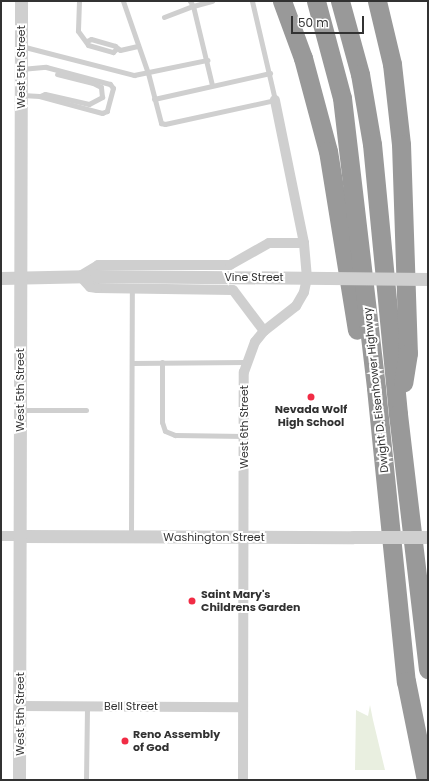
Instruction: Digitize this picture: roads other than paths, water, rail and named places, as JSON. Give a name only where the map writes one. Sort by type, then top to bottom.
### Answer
[{"type":"highway","points":[[282,1],[316,102],[328,151],[359,344],[376,388]]},
{"type":"highway","name":"Dwight D. Eisenhower Highway","points":[[316,1],[342,98],[376,388],[406,680],[426,780]]},
{"type":"highway","name":"Dwight D. Eisenhower Highway","points":[[340,1],[360,74],[372,144],[398,414],[428,669]]},
{"type":"highway","points":[[377,1],[398,104],[404,191],[408,353],[398,414]]},
{"type":"street","name":"West 5th Street","points":[[19,780],[21,1]]},
{"type":"street","name":"West 6th Street","points":[[243,780],[244,436],[246,362],[251,349],[264,330],[290,311],[304,292],[307,278],[304,243],[275,100]]},
{"type":"street","name":"Vine Street","points":[[80,276],[98,265],[230,265],[269,243],[304,243]]},
{"type":"street","name":"Vine Street","points":[[1,278],[20,276],[96,276],[428,279]]},
{"type":"street","name":"Vine Street","points":[[80,276],[90,287],[234,290],[264,330]]},
{"type":"street","name":"Washington Street","points":[[1,536],[428,537]]},
{"type":"street","name":"Bell Street","points":[[20,706],[243,707]]},
{"type":"lane","points":[[79,1],[78,31],[87,41],[88,45],[113,52],[116,49],[138,46]]},
{"type":"lane","points":[[123,1],[148,73],[161,123],[165,124],[275,100],[270,72],[252,1]]},
{"type":"lane","points":[[164,17],[191,4],[212,1]]},
{"type":"lane","points":[[191,4],[207,60],[212,85]]},
{"type":"lane","points":[[21,46],[134,75],[207,60]]},
{"type":"lane","points":[[21,69],[46,67],[110,84],[112,88],[107,110],[102,113],[39,96],[21,95]]},
{"type":"lane","points":[[38,68],[93,83],[101,87],[102,93],[100,100],[89,104],[45,94],[39,96]]},
{"type":"lane","points":[[154,99],[270,72]]},
{"type":"lane","points":[[131,536],[132,288]]},
{"type":"lane","points":[[162,362],[162,422],[165,431],[175,435],[244,436]]},
{"type":"lane","points":[[132,363],[246,362]]},
{"type":"lane","points":[[20,410],[86,410]]},
{"type":"lane","points":[[86,780],[87,706]]},
{"type":"place","name":"Nevada Wolf High School","points":[[311,397]]},
{"type":"place","name":"Saint Mary's Childrens Garden","points":[[192,601]]},
{"type":"place","name":"Reno Assembly of God","points":[[125,741]]}]
